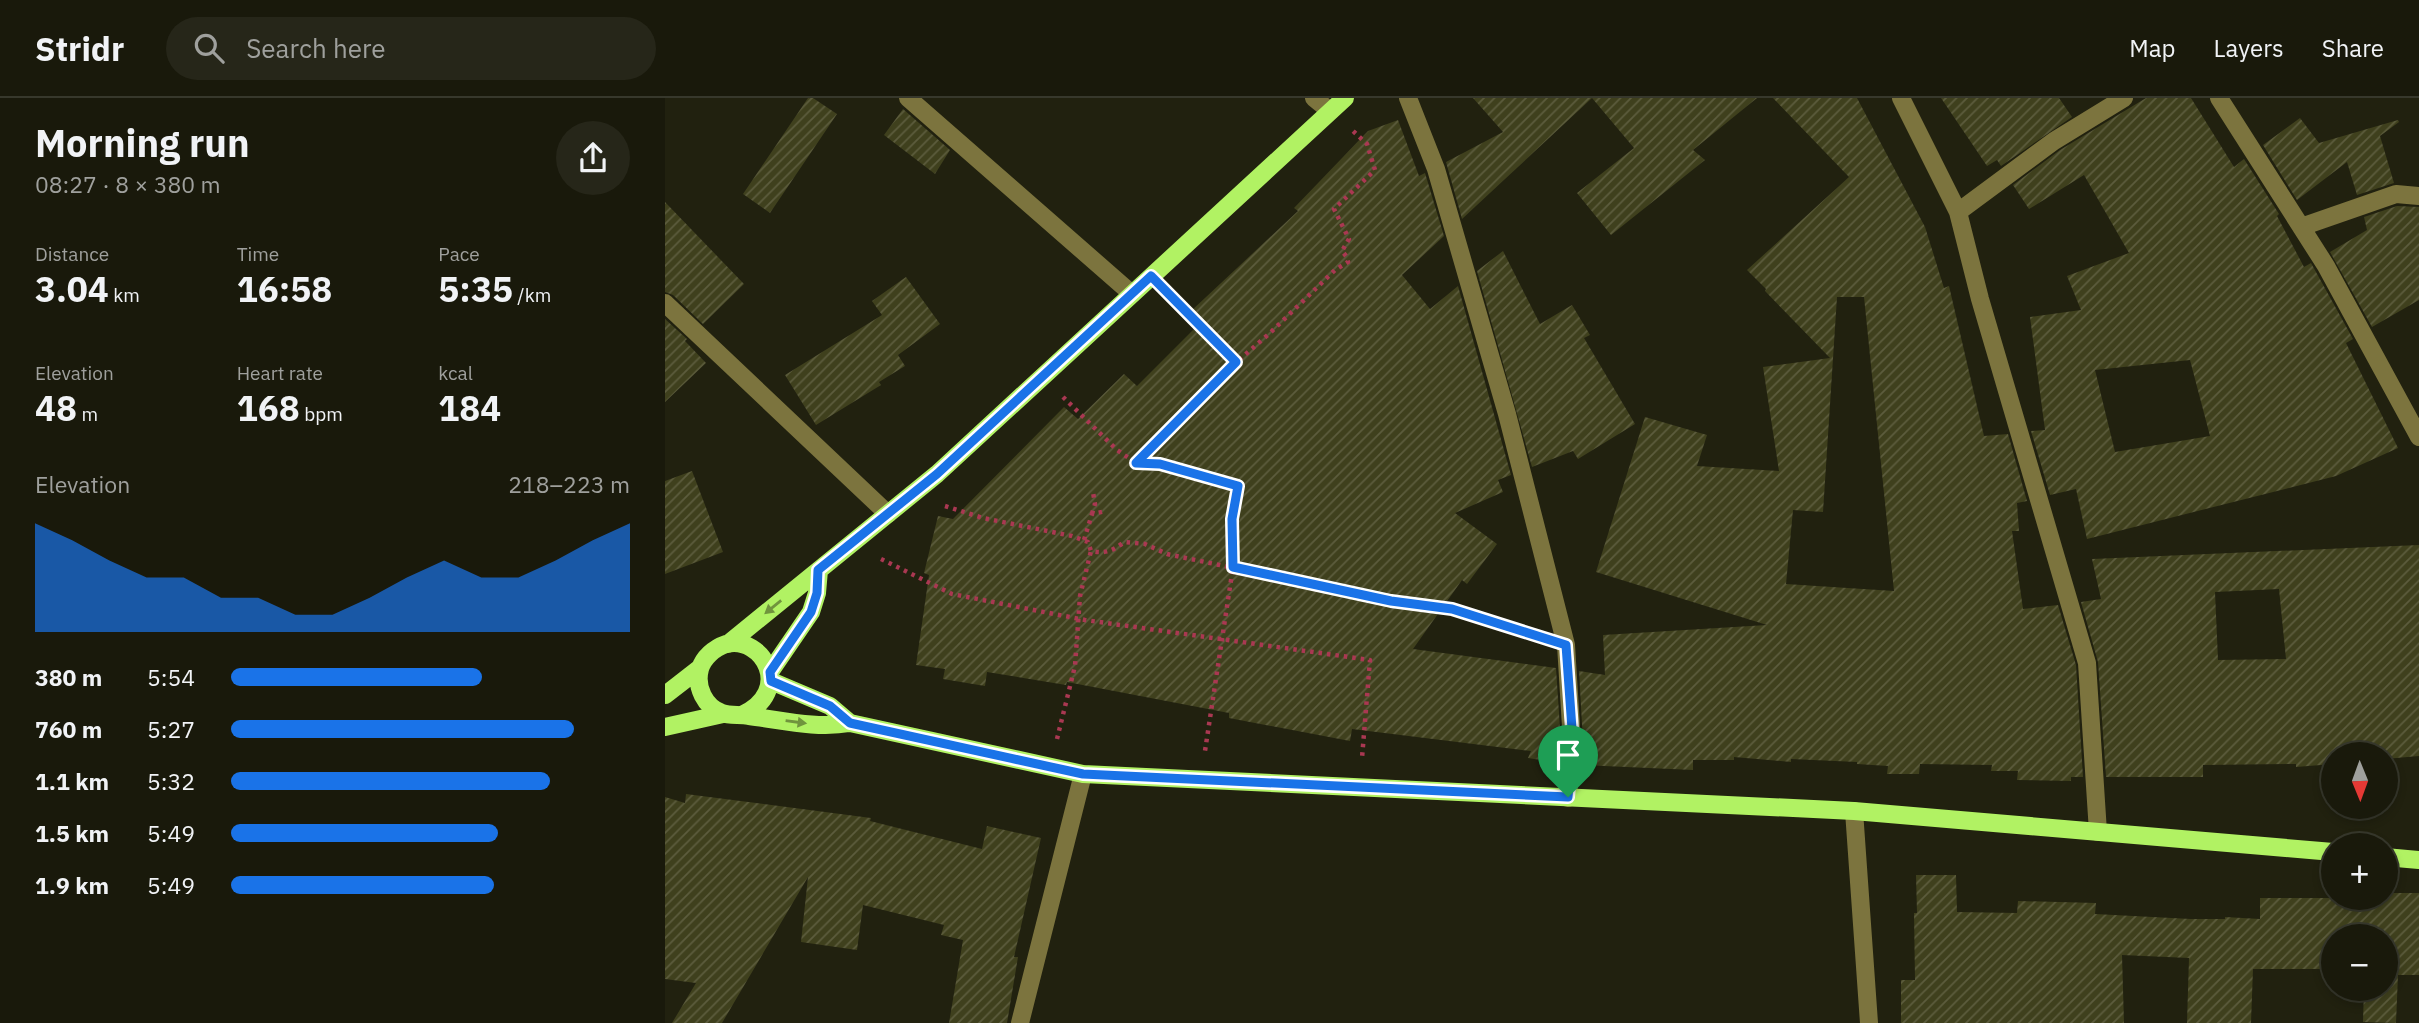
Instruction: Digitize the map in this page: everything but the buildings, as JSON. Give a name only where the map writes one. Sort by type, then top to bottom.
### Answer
[{"type":"main road","points":[[665,695],[700,668],[710,652],[727,644],[911,495],[1345,98]]},
{"type":"main road","points":[[741,715],[756,708],[766,696],[770,677],[811,612],[817,593],[818,570]]},
{"type":"main road","points":[[727,644],[746,646],[761,656],[770,677],[830,706],[850,723]]},
{"type":"main road","points":[[700,668],[699,686],[707,703],[723,713]]},
{"type":"main road","points":[[665,727],[723,713],[823,726],[850,723],[1083,774],[1854,811],[2321,851]]},
{"type":"main road","points":[[2398,858],[2419,860]]},
{"type":"street","points":[[908,98],[1132,294]]},
{"type":"street","points":[[1314,98],[1331,111]]},
{"type":"street","points":[[1408,98],[1436,169],[1507,414],[1566,645],[1573,743],[1568,797]]},
{"type":"street","points":[[1901,98],[1958,212],[1980,299],[2087,663],[2098,832]]},
{"type":"street","points":[[1958,212],[2054,141],[2124,98]]},
{"type":"street","points":[[2219,98],[2326,265],[2419,437]]},
{"type":"street","points":[[2301,227],[2396,194],[2419,196]]},
{"type":"street","points":[[665,303],[888,514]]},
{"type":"street","points":[[1020,1023],[1083,774]]},
{"type":"street","points":[[1854,811],[1869,1023]]},
{"type":"path","points":[[1136,463],[1236,362],[1335,270],[1348,262],[1342,251],[1349,239],[1333,209],[1375,170],[1367,144],[1331,111]]},
{"type":"path","points":[[1151,276],[1236,362]]},
{"type":"path","points":[[1042,377],[1117,450],[1136,463],[1160,464],[1238,486],[1232,519],[1233,567],[1201,780]]},
{"type":"path","points":[[1084,540],[1095,504],[1093,492]]},
{"type":"path","points":[[911,495],[983,518],[1072,536],[1088,542],[1091,551],[1080,596],[1075,666],[1050,767]]},
{"type":"path","points":[[1092,514],[1106,511]]},
{"type":"path","points":[[1091,551],[1103,553],[1115,550],[1124,542],[1145,544],[1167,554],[1391,601],[1452,609],[1566,645]]},
{"type":"path","points":[[850,544],[952,594],[1079,619],[1370,660],[1360,787]]},
{"type":"route","points":[[1151,276],[1236,362],[1136,463],[1160,464],[1238,486],[1232,519],[1233,567],[1391,601],[1452,609],[1566,645],[1573,743],[1568,797],[1083,774],[850,723],[830,706],[771,681],[770,672],[811,612],[817,593],[818,570],[937,474],[1151,276]]}]
